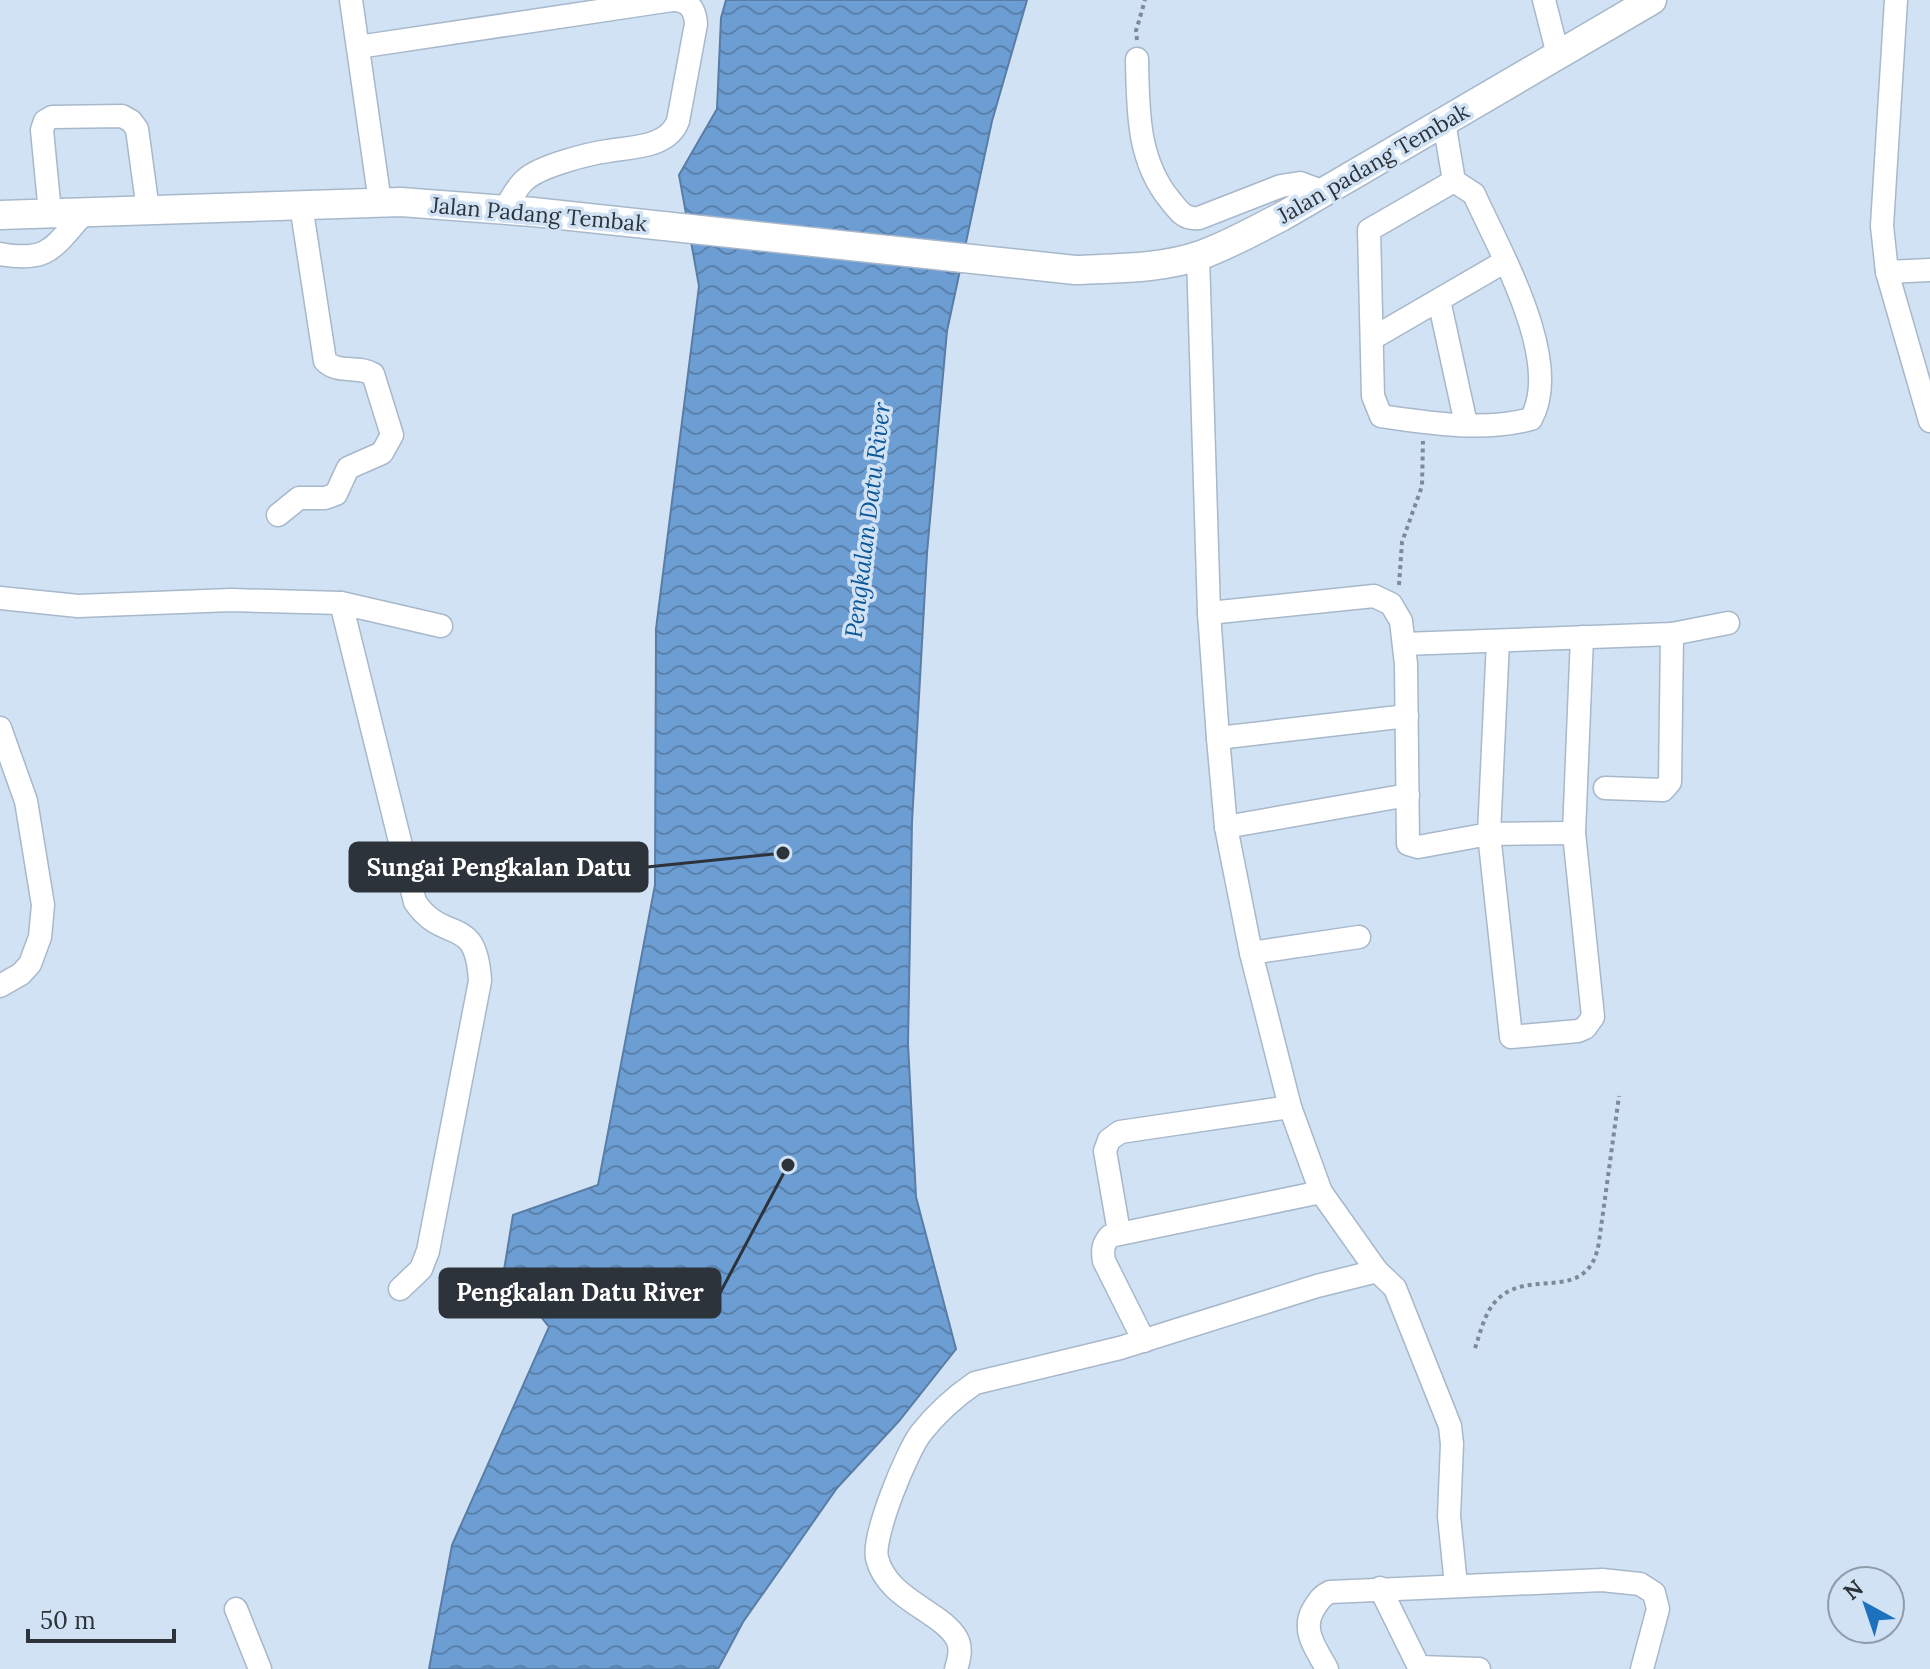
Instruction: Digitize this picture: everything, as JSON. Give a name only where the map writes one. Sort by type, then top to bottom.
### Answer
[{"type":"main road","name":"Jalan padang Tembak","points":[[1075,270],[1131,268],[1198,256],[1230,243],[1324,192],[1652,0]]},
{"type":"main road","name":"Jalan Padang Tembak","points":[[0,215],[380,202],[504,209],[1075,270]]},
{"type":"street","points":[[351,0],[380,202]]},
{"type":"street","points":[[358,47],[673,0],[690,6],[696,24],[674,130],[645,146],[607,151],[541,170],[525,179],[504,209]]},
{"type":"street","points":[[1544,0],[1558,55]]},
{"type":"street","points":[[1896,0],[1882,226],[1887,272],[1930,421]]},
{"type":"street","points":[[1137,59],[1139,125],[1147,160],[1158,186],[1183,216],[1199,218],[1281,186],[1300,183],[1324,192]]},
{"type":"street","points":[[50,213],[42,130],[45,121],[52,117],[122,116],[131,121],[137,129],[148,210]]},
{"type":"street","points":[[1444,122],[1454,181],[1474,194],[1532,325],[1539,350],[1538,405],[1531,419],[1512,424],[1466,424],[1381,416],[1373,396],[1369,230],[1454,181]]},
{"type":"street","points":[[278,515],[299,498],[325,498],[336,494],[348,468],[382,453],[392,435],[373,374],[362,369],[333,368],[325,361],[301,205]]},
{"type":"street","points":[[0,254],[36,258],[51,249],[85,212]]},
{"type":"street","points":[[1198,256],[1209,613],[1226,827],[1251,953],[1290,1107],[1321,1192],[1377,1271],[1395,1288],[1450,1426],[1449,1516],[1456,1585]]},
{"type":"street","points":[[1373,338],[1504,262]]},
{"type":"street","points":[[1887,272],[1930,270]]},
{"type":"street","points":[[1439,300],[1466,424]]},
{"type":"street","points":[[1209,613],[1374,596],[1391,604],[1401,621],[1404,644],[1408,844],[1418,847],[1489,834],[1574,833]]},
{"type":"street","points":[[0,598],[78,606],[231,600],[341,603],[441,626]]},
{"type":"street","points":[[341,603],[415,902],[432,922],[463,933],[473,944],[479,962],[480,981],[428,1251],[421,1269],[400,1289]]},
{"type":"street","points":[[1404,644],[1672,634],[1728,623]]},
{"type":"street","points":[[1605,788],[1663,790],[1670,782],[1672,634]]},
{"type":"street","points":[[1498,641],[1489,834],[1511,1037],[1578,1031],[1593,1017],[1574,833],[1582,637]]},
{"type":"street","points":[[1218,738],[1407,716]]},
{"type":"street","points":[[0,728],[26,801],[43,905],[40,937],[30,964],[21,974],[0,986]]},
{"type":"street","points":[[1226,827],[1408,795]]},
{"type":"street","points":[[1251,953],[1359,937]]},
{"type":"street","points":[[1119,1232],[1105,1151],[1109,1140],[1120,1132],[1290,1107]]},
{"type":"street","points":[[1144,1341],[1102,1252],[1110,1236],[1321,1192]]},
{"type":"street","points":[[956,1669],[960,1657],[957,1639],[941,1623],[911,1603],[885,1576],[876,1556],[883,1519],[909,1452],[921,1433],[960,1393],[975,1383],[1144,1341],[1317,1286],[1377,1271]]},
{"type":"street","points":[[1327,1669],[1309,1636],[1307,1626],[1319,1601],[1330,1592],[1602,1580],[1648,1587],[1654,1593],[1658,1609],[1642,1669]]},
{"type":"street","points":[[1380,1588],[1419,1668],[1479,1669]]},
{"type":"street","points":[[236,1609],[260,1669]]},
{"type":"path","points":[[1137,59],[1136,31],[1145,0]]},
{"type":"path","points":[[1397,611],[1402,542],[1422,486],[1424,422]]},
{"type":"path","points":[[1475,1348],[1489,1309],[1507,1292],[1572,1280],[1593,1264],[1599,1242],[1619,1096]]},
{"type":"water","points":[[726,0],[1027,0],[992,121],[947,331],[927,553],[912,822],[908,1044],[916,1197],[956,1349],[899,1421],[837,1488],[743,1622],[718,1669],[429,1669],[452,1545],[549,1327],[504,1270],[513,1215],[598,1185],[655,885],[656,629],[699,286],[679,175],[717,109],[721,18]]},
{"type":"place","name":"Sungai Pengkalan Datu","points":[[783,853]]},
{"type":"place","name":"Pengkalan Datu River","points":[[788,1165]]}]
